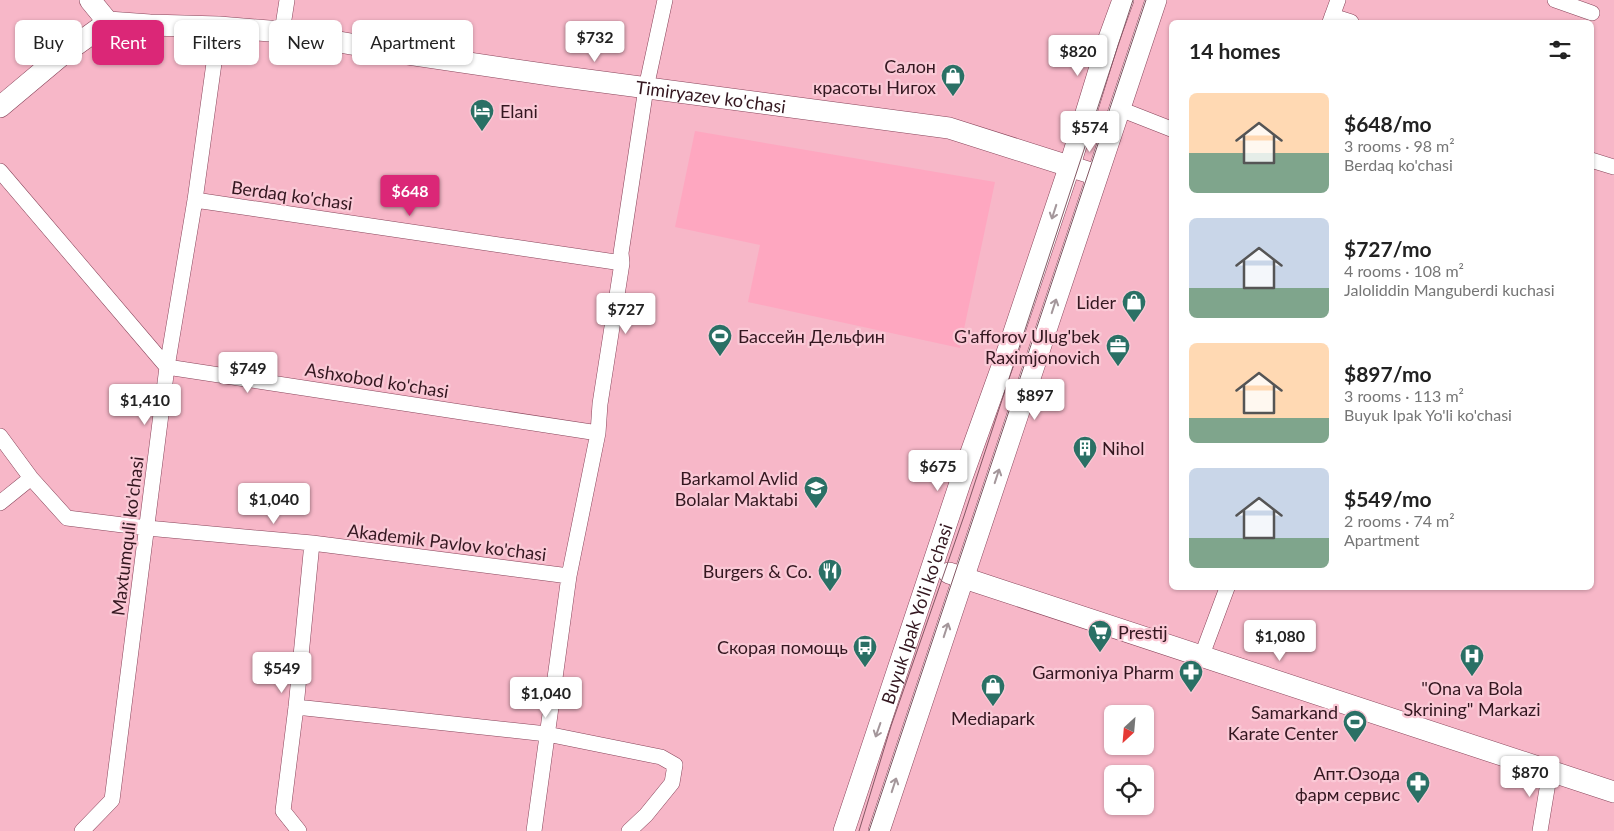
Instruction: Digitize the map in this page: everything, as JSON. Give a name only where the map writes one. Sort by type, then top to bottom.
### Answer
[{"type":"main road","points":[[90,0],[106,20]]},
{"type":"main road","name":"Buyuk Ipak Yo'li ko'chasi","points":[[844,831],[934,567],[960,483],[1009,347],[1123,0]]},
{"type":"main road","name":"Buyuk Ipak Yo'li ko'chasi","points":[[879,831],[1156,0]]},
{"type":"main road","points":[[0,107],[62,55],[92,33]]},
{"type":"main road","name":"Timiryazev ko'chasi","points":[[342,42],[408,54],[646,88],[948,128],[1070,165],[1097,176]]},
{"type":"main road","points":[[934,567],[1614,792]]},
{"type":"street","points":[[284,20],[287,0]]},
{"type":"street","points":[[534,831],[569,576],[598,433],[600,404],[646,88],[666,0]]},
{"type":"street","points":[[1331,20],[1338,0]]},
{"type":"street","points":[[1555,0],[1592,12]]},
{"type":"street","name":"Maxtumquli ko'chasi","points":[[82,831],[112,800],[167,367],[195,200],[214,65]]},
{"type":"street","points":[[1120,108],[1169,127]]},
{"type":"street","points":[[1594,161],[1614,167]]},
{"type":"street","points":[[0,172],[167,367]]},
{"type":"street","name":"Berdaq ko'chasi","points":[[195,200],[622,263]]},
{"type":"street","name":"Ashxobod ko'chasi","points":[[167,367],[598,433]]},
{"type":"street","name":"Akademik Pavlov ko'chasi","points":[[0,436],[31,478],[67,518],[147,528],[312,543],[569,576]]},
{"type":"street","points":[[0,503],[31,478]]},
{"type":"street","points":[[299,831],[283,811],[296,707],[312,543]]},
{"type":"street","points":[[1202,655],[1226,590]]},
{"type":"street","points":[[296,707],[547,734],[661,757],[675,766],[672,783],[646,815],[629,831]]},
{"type":"street","points":[[1540,831],[1550,771]]},
{"type":"shaded area","points":[[695,131],[995,182],[960,348],[748,302],[760,245],[675,227]]},
{"type":"tram line","points":[[859,831],[891,726],[964,516],[1133,0]]},
{"type":"tram line","points":[[869,831],[1146,0]]},
{"type":"place","name":"Салон красоты Нигох","points":[[953,97]]},
{"type":"place","name":"Elani","points":[[482,132]]},
{"type":"place","name":"Lider","points":[[1134,323]]},
{"type":"place","name":"Бассейн Дельфин","points":[[720,357]]},
{"type":"place","name":"G'afforov Ulug'bek Raximjonovich","points":[[1118,367]]},
{"type":"place","name":"Nihol","points":[[1085,469]]},
{"type":"place","name":"Barkamol Avlid Bolalar Maktabi","points":[[816,509]]},
{"type":"place","name":"Burgers & Co.","points":[[830,592]]},
{"type":"place","name":"Prestij","points":[[1100,653]]},
{"type":"place","name":"Скорая помощь","points":[[865,668]]},
{"type":"place","name":"\"Ona va Bola Skrining\" Markazi","points":[[1472,677]]},
{"type":"place","name":"Garmoniya Pharm","points":[[1191,693]]},
{"type":"place","name":"Mediapark","points":[[993,707]]},
{"type":"place","name":"Samarkand Karate Center","points":[[1355,743]]},
{"type":"place","name":"Апт.Озода фарм сервис","points":[[1418,804]]}]
